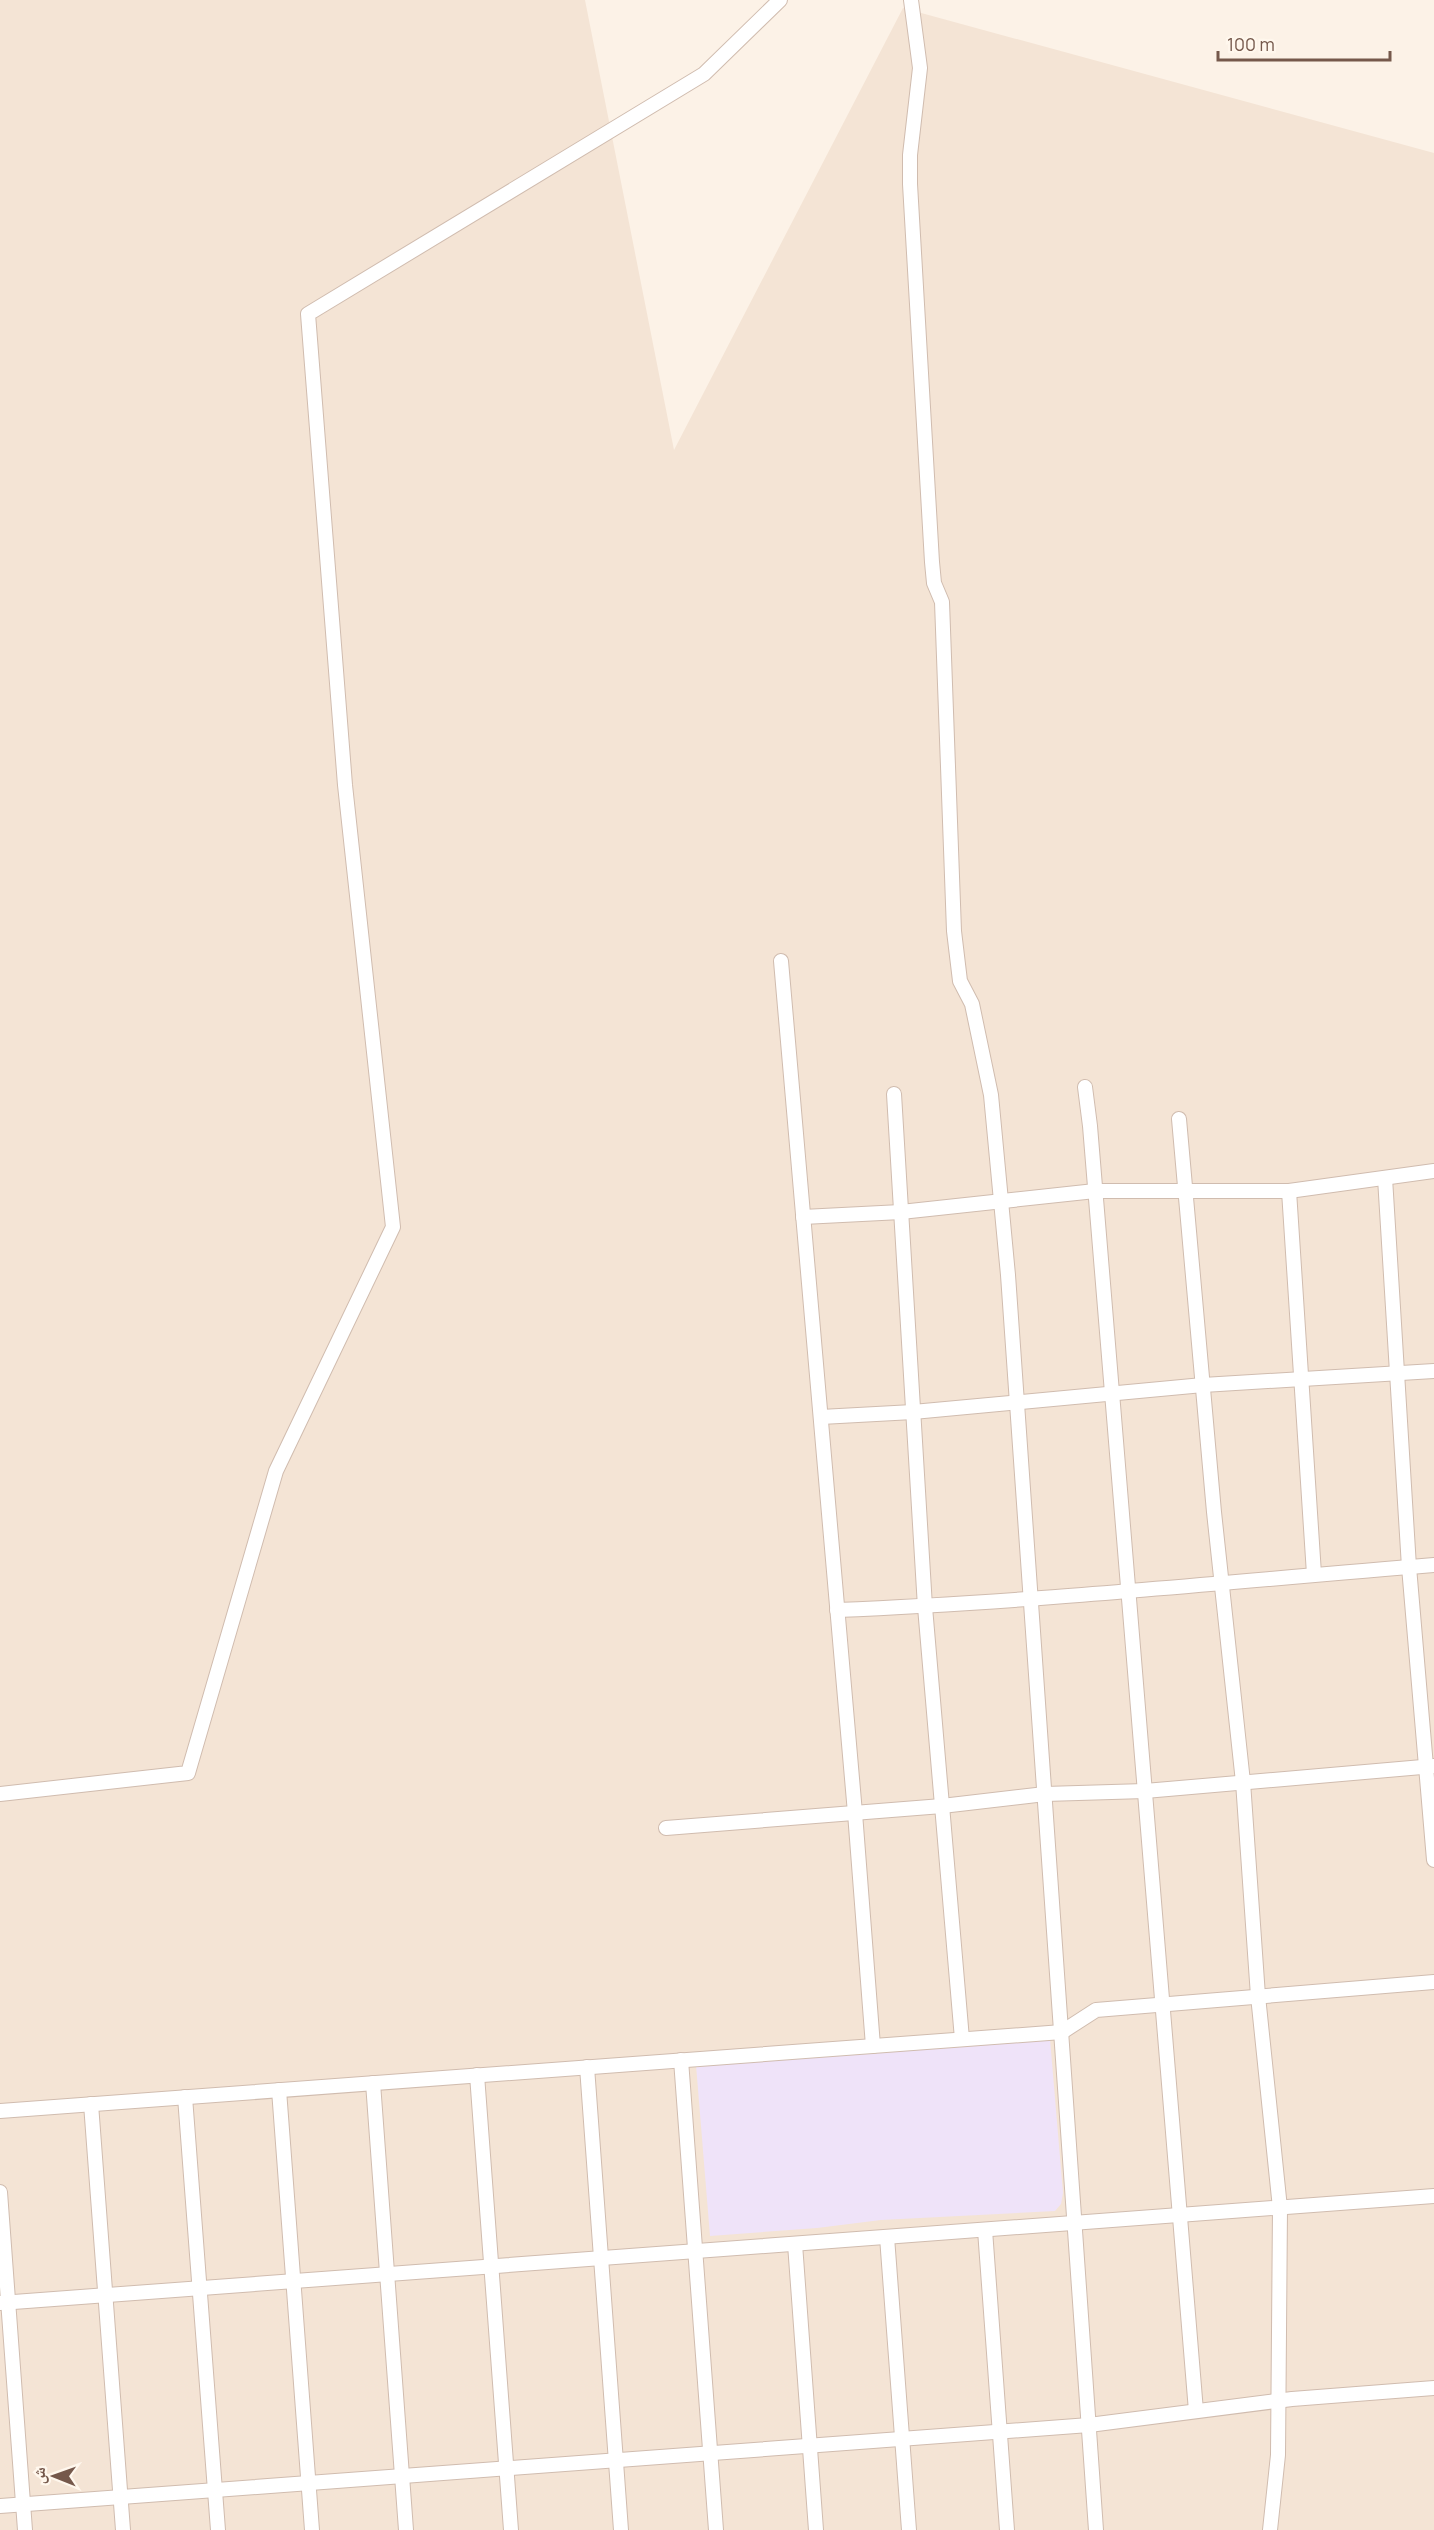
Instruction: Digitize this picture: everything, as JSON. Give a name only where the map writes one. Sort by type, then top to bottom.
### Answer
[{"type":"street","points":[[0,1794],[188,1773],[276,1471],[393,1227],[345,785],[308,314],[704,74],[780,0]]},
{"type":"street","points":[[911,0],[920,68],[910,155],[910,184],[932,562],[934,583],[942,602],[954,931],[960,981],[972,1004],[991,1095],[1001,1203],[1076,2223],[1096,2530]]},
{"type":"street","points":[[781,961],[873,2046]]},
{"type":"street","points":[[1085,1087],[1164,2004],[1196,2411]]},
{"type":"street","points":[[894,1094],[925,1606],[962,2039]]},
{"type":"street","points":[[1179,1119],[1221,1582],[1243,1782],[1258,1996],[1280,2208],[1278,2455],[1270,2530]]},
{"type":"street","points":[[803,1217],[901,1212],[1001,1203],[1095,1191],[1289,1191],[1434,1171]]},
{"type":"street","points":[[1384,1178],[1409,1567],[1430,1766],[1434,1860]]},
{"type":"street","points":[[1289,1191],[1314,1574]]},
{"type":"street","points":[[821,1417],[914,1412],[1203,1385],[1434,1371]]},
{"type":"street","points":[[837,1610],[1128,1592],[1434,1565]]},
{"type":"street","points":[[666,1828],[942,1806],[1045,1794],[1145,1791],[1430,1766]]},
{"type":"street","points":[[0,2111],[1062,2032],[1096,2010],[1434,1982]]},
{"type":"street","points":[[681,2060],[716,2530]]},
{"type":"street","points":[[586,2067],[621,2530]]},
{"type":"street","points":[[477,2075],[511,2530]]},
{"type":"street","points":[[373,2083],[406,2530]]},
{"type":"street","points":[[279,2090],[312,2530]]},
{"type":"street","points":[[185,2097],[218,2530]]},
{"type":"street","points":[[92,2104],[123,2530]]},
{"type":"street","points":[[0,2192],[4,2303],[25,2530]]},
{"type":"street","points":[[4,2303],[1434,2196]]},
{"type":"street","points":[[985,2230],[1007,2530]]},
{"type":"street","points":[[887,2237],[909,2530]]},
{"type":"street","points":[[795,2244],[816,2530]]},
{"type":"street","points":[[0,2506],[1089,2425],[1278,2400],[1434,2388]]},
{"type":"shaded area","points":[[0,0],[585,0],[674,450],[903,8],[1434,153],[1434,2530],[0,2530]]},
{"type":"shaded area","points":[[1050,2039],[1063,2193],[1061,2204],[1055,2211],[881,2220],[817,2228],[710,2236],[696,2065]]}]
